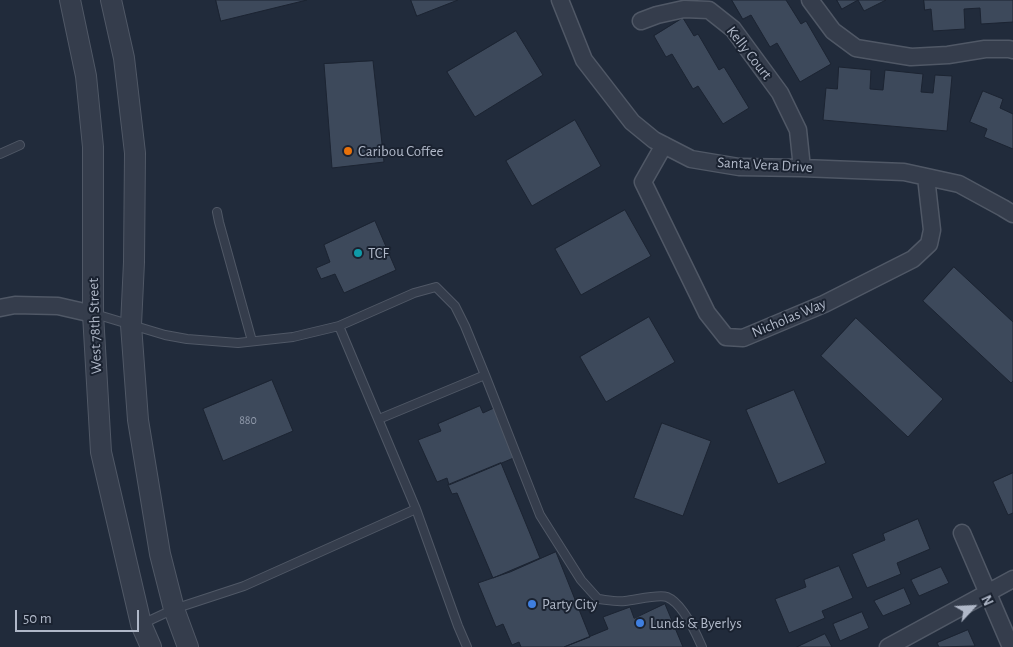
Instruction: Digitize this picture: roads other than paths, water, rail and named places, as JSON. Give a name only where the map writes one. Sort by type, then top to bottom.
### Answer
[{"type":"street","name":"West 78th Street","points":[[70,0],[86,76],[93,146],[93,314],[101,452],[141,624],[151,647]]},
{"type":"street","points":[[111,0],[124,58],[135,153],[134,262],[131,325],[138,420],[160,554],[174,609],[188,647]]},
{"type":"street","name":"Santa Vera Drive","points":[[560,0],[584,60],[632,122],[654,140],[691,159],[739,167],[904,172],[959,184],[1013,214]]},
{"type":"street","points":[[810,0],[833,31],[856,48],[911,57],[948,55],[985,48],[1013,50]]},
{"type":"street","name":"Kelly Court","points":[[641,21],[684,9],[709,10],[733,29],[780,93],[798,130],[802,168]]},
{"type":"street","name":"Nicholas Way","points":[[664,144],[643,182],[707,313],[726,337],[743,338],[824,304],[913,259],[929,244],[932,230],[926,177]]},
{"type":"street","points":[[0,308],[15,305],[58,306],[93,314]]},
{"type":"street","points":[[962,533],[1011,647]]},
{"type":"street","points":[[888,647],[1013,579]]},
{"type":"lane","points":[[0,154],[20,144]]},
{"type":"lane","points":[[217,212],[218,222],[252,341]]},
{"type":"lane","points":[[93,314],[187,340],[238,343],[293,337],[339,326],[414,293],[436,287],[455,306],[465,326],[540,515],[581,580],[598,599],[623,601],[667,597],[680,606],[702,647]]},
{"type":"lane","points":[[339,326],[416,508],[466,647]]},
{"type":"lane","points":[[379,419],[486,375]]},
{"type":"lane","points":[[141,624],[174,609],[244,586],[416,508]]},
{"type":"place","name":"Caribou Coffee","points":[[348,151]]},
{"type":"place","name":"TCF","points":[[358,253]]},
{"type":"place","name":"Party City","points":[[532,604]]},
{"type":"place","name":"Lunds & Byerlys","points":[[640,623]]}]
